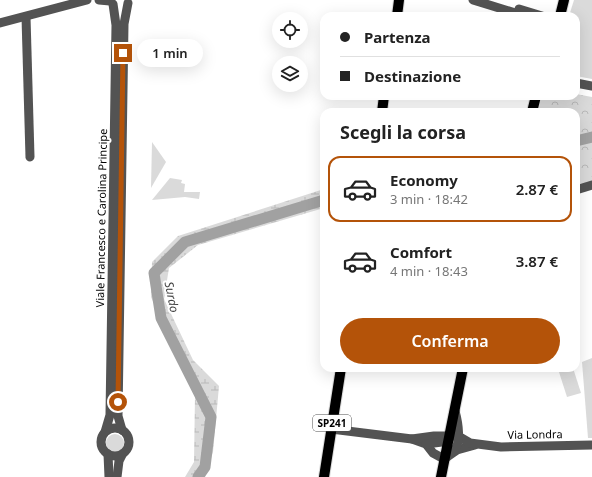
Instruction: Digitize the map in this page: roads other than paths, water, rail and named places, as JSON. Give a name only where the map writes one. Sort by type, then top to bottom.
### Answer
[{"type":"main road","points":[[398,12],[399,0]]},
{"type":"main road","points":[[561,12],[564,0]]},
{"type":"main road","name":"SP241","points":[[324,477],[339,372]]},
{"type":"main road","points":[[441,477],[444,459],[453,436],[454,405],[461,372]]},
{"type":"street","points":[[0,24],[87,0]]},
{"type":"street","points":[[99,0],[111,2]]},
{"type":"street","points":[[473,0],[512,12]]},
{"type":"street","points":[[491,0],[529,12]]},
{"type":"street","name":"Viale Francesco e Carolina Principe","points":[[111,2],[120,6],[130,1]]},
{"type":"street","name":"Viale Francesco e Carolina Principe","points":[[118,477],[119,461],[127,450],[129,443],[127,436],[122,430],[118,416],[124,24],[130,1]]},
{"type":"street","name":"Viale Francesco e Carolina Principe","points":[[109,477],[108,454],[102,449],[101,442],[110,415],[116,25],[111,2]]},
{"type":"street","points":[[26,17],[30,157]]},
{"type":"street","points":[[580,84],[592,86]]},
{"type":"street","points":[[580,189],[592,186]]},
{"type":"street","points":[[105,432],[111,429],[122,430]]},
{"type":"street","points":[[331,429],[412,439],[426,444],[442,442],[453,436]]},
{"type":"street","points":[[412,439],[419,437],[453,436]]},
{"type":"street","points":[[453,436],[455,450],[453,452]]},
{"type":"street","name":"Via Londra","points":[[453,436],[463,441],[501,447],[592,445]]},
{"type":"street","points":[[426,444],[432,453],[444,459]]},
{"type":"street","name":"Via Londra","points":[[444,459],[453,452],[479,444]]},
{"type":"street","points":[[108,454],[115,456],[122,455]]},
{"type":"waterway","name":"Surdo","points":[[580,140],[592,137]]},
{"type":"waterway","name":"Surdo","points":[[198,477],[205,467],[211,417],[161,318],[154,273],[185,242],[320,201]]}]
